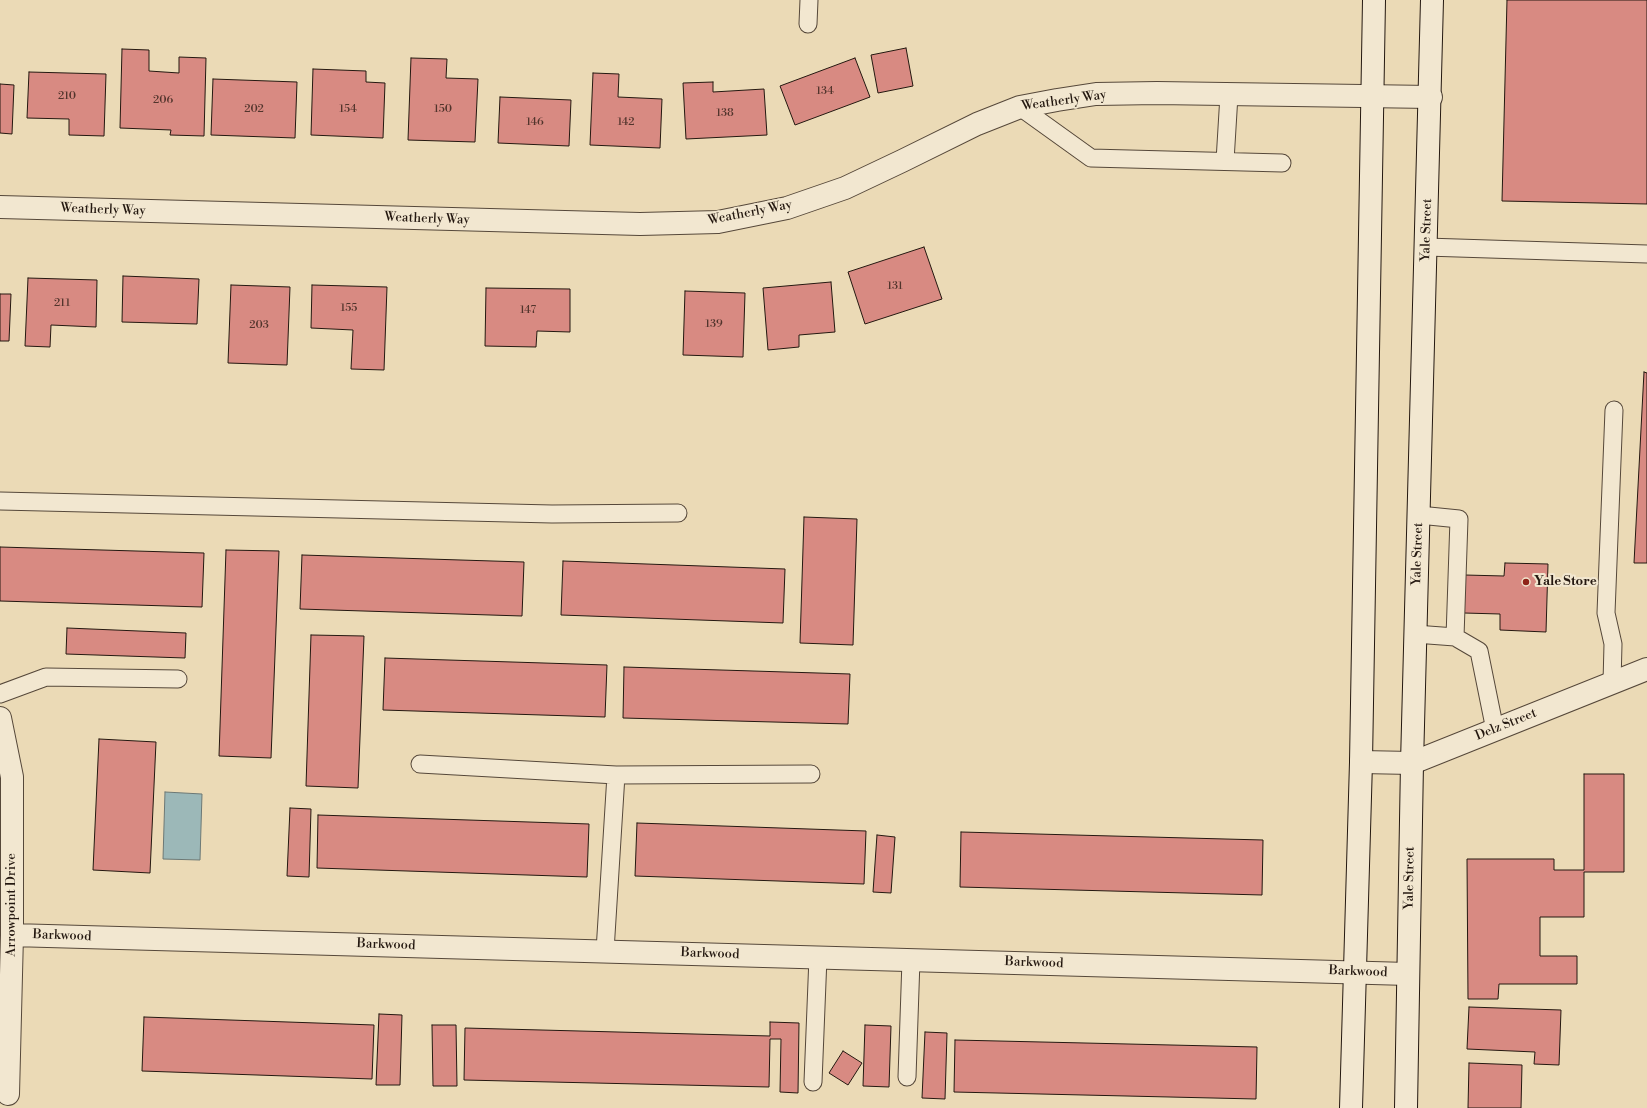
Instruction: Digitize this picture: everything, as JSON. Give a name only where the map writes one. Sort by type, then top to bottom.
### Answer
[{"type":"street","points":[[1351,1108],[1361,762],[1374,0]]},
{"type":"street","name":"Yale Street","points":[[1406,1108],[1415,634],[1431,97],[1432,0]]},
{"type":"street","name":"Weatherly Way","points":[[0,207],[640,224],[718,222],[787,208],[844,188],[977,124],[1020,107],[1096,94],[1157,93],[1431,97]]},
{"type":"street","name":"Delz Street","points":[[1361,762],[1412,763],[1647,669]]},
{"type":"street","name":"Arrowpoint Drive","points":[[0,718],[12,777],[6,843],[12,935],[8,1094]]},
{"type":"street","name":"Barkwood","points":[[12,935],[1408,974]]},
{"type":"lane","points":[[808,24],[809,0]]},
{"type":"lane","points":[[1225,161],[1229,95]]},
{"type":"lane","points":[[1020,107],[1091,158],[1282,163]]},
{"type":"lane","points":[[1426,247],[1647,254]]},
{"type":"lane","points":[[1612,683],[1613,644],[1606,613],[1614,410]]},
{"type":"lane","points":[[0,501],[552,514],[678,513]]},
{"type":"lane","points":[[1419,515],[1459,519],[1455,637]]},
{"type":"lane","points":[[1415,634],[1455,637],[1480,651],[1495,730]]},
{"type":"lane","points":[[0,694],[46,677],[178,679]]},
{"type":"lane","points":[[420,764],[616,775],[811,774]]},
{"type":"lane","points":[[605,951],[616,775]]},
{"type":"lane","points":[[813,1082],[818,957]]},
{"type":"lane","points":[[907,1077],[911,960]]},
{"type":"water","points":[[165,792],[202,794],[200,860],[163,859]]},
{"type":"building","points":[[1507,0],[1647,0],[1647,204],[1502,201]]},
{"type":"building","points":[[906,48],[913,86],[878,93],[871,55]]},
{"type":"building","points":[[122,49],[149,50],[149,71],[179,73],[179,57],[206,58],[204,136],[170,135],[171,130],[120,128]]},
{"type":"building","points":[[411,58],[447,59],[446,78],[478,79],[475,142],[408,140]]},
{"type":"building","points":[[855,58],[870,97],[795,125],[780,86]]},
{"type":"building","points":[[313,69],[366,71],[366,82],[385,83],[383,138],[311,135]]},
{"type":"building","points":[[29,72],[106,74],[104,136],[69,135],[69,119],[27,118]]},
{"type":"building","points":[[593,73],[619,74],[618,97],[662,99],[660,148],[590,145]]},
{"type":"building","points":[[213,79],[297,82],[295,138],[211,135]]},
{"type":"building","points":[[713,82],[713,92],[764,89],[767,135],[686,139],[683,83]]},
{"type":"building","points":[[0,84],[14,85],[12,134],[0,133]]},
{"type":"building","points":[[500,97],[571,100],[569,146],[498,143]]},
{"type":"building","points":[[924,247],[942,299],[865,324],[848,272]]},
{"type":"building","points":[[123,276],[199,279],[197,324],[122,322]]},
{"type":"building","points":[[28,278],[97,280],[96,327],[51,325],[50,347],[25,346]]},
{"type":"building","points":[[831,282],[835,332],[799,335],[799,347],[768,350],[763,288]]},
{"type":"building","points":[[231,285],[290,287],[287,365],[228,363]]},
{"type":"building","points":[[312,285],[387,287],[384,370],[351,369],[353,330],[311,328]]},
{"type":"building","points":[[486,288],[570,289],[570,332],[537,331],[536,347],[485,346]]},
{"type":"building","points":[[685,291],[745,293],[743,357],[683,355]]},
{"type":"building","points":[[0,294],[11,294],[9,341],[0,341]]},
{"type":"building","points":[[1644,372],[1647,373],[1647,563],[1634,563]]},
{"type":"building","points":[[804,517],[857,519],[853,645],[800,643]]},
{"type":"building","points":[[0,547],[204,553],[202,607],[0,601]]},
{"type":"building","points":[[226,550],[279,551],[271,758],[219,756]]},
{"type":"building","points":[[302,555],[524,562],[522,616],[300,609]]},
{"type":"building","points":[[563,561],[785,569],[783,623],[561,615]]},
{"type":"building","points":[[1505,563],[1548,564],[1546,632],[1500,630],[1500,614],[1464,613],[1465,575],[1504,576]]},
{"type":"building","points":[[67,628],[186,633],[185,658],[66,654]]},
{"type":"building","points":[[311,635],[364,636],[358,788],[306,786]]},
{"type":"building","points":[[385,658],[607,665],[605,717],[383,710]]},
{"type":"building","points":[[624,667],[850,674],[848,724],[623,718]]},
{"type":"building","points":[[99,739],[156,742],[150,873],[93,870]]},
{"type":"building","points":[[1584,774],[1624,774],[1624,872],[1584,872],[1584,917],[1540,917],[1540,956],[1577,956],[1577,984],[1499,984],[1498,999],[1468,999],[1467,859],[1554,859],[1554,870],[1584,870]]},
{"type":"building","points":[[290,808],[311,809],[309,877],[287,876]]},
{"type":"building","points":[[318,815],[589,824],[587,877],[317,868]]},
{"type":"building","points":[[637,823],[866,831],[864,884],[635,876]]},
{"type":"building","points":[[961,832],[1263,840],[1262,895],[960,887]]},
{"type":"building","points":[[877,835],[895,837],[891,893],[873,892]]},
{"type":"building","points":[[1469,1007],[1561,1010],[1559,1065],[1534,1064],[1535,1052],[1467,1049]]},
{"type":"building","points":[[379,1014],[402,1015],[400,1085],[376,1085]]},
{"type":"building","points":[[144,1017],[374,1025],[372,1079],[142,1071]]},
{"type":"building","points":[[770,1022],[799,1023],[798,1093],[780,1092],[781,1039],[770,1039],[769,1087],[464,1080],[465,1028],[770,1036]]},
{"type":"building","points":[[432,1025],[456,1025],[457,1086],[433,1086]]},
{"type":"building","points":[[865,1025],[891,1026],[889,1087],[863,1086]]},
{"type":"building","points":[[925,1032],[947,1033],[945,1099],[922,1098]]},
{"type":"building","points":[[955,1040],[1257,1047],[1256,1099],[954,1092]]},
{"type":"building","points":[[843,1051],[862,1063],[848,1085],[829,1073]]},
{"type":"building","points":[[1469,1063],[1522,1065],[1521,1108],[1468,1108]]},
{"type":"place","name":"Yale Store","points":[[1526,582]]}]
